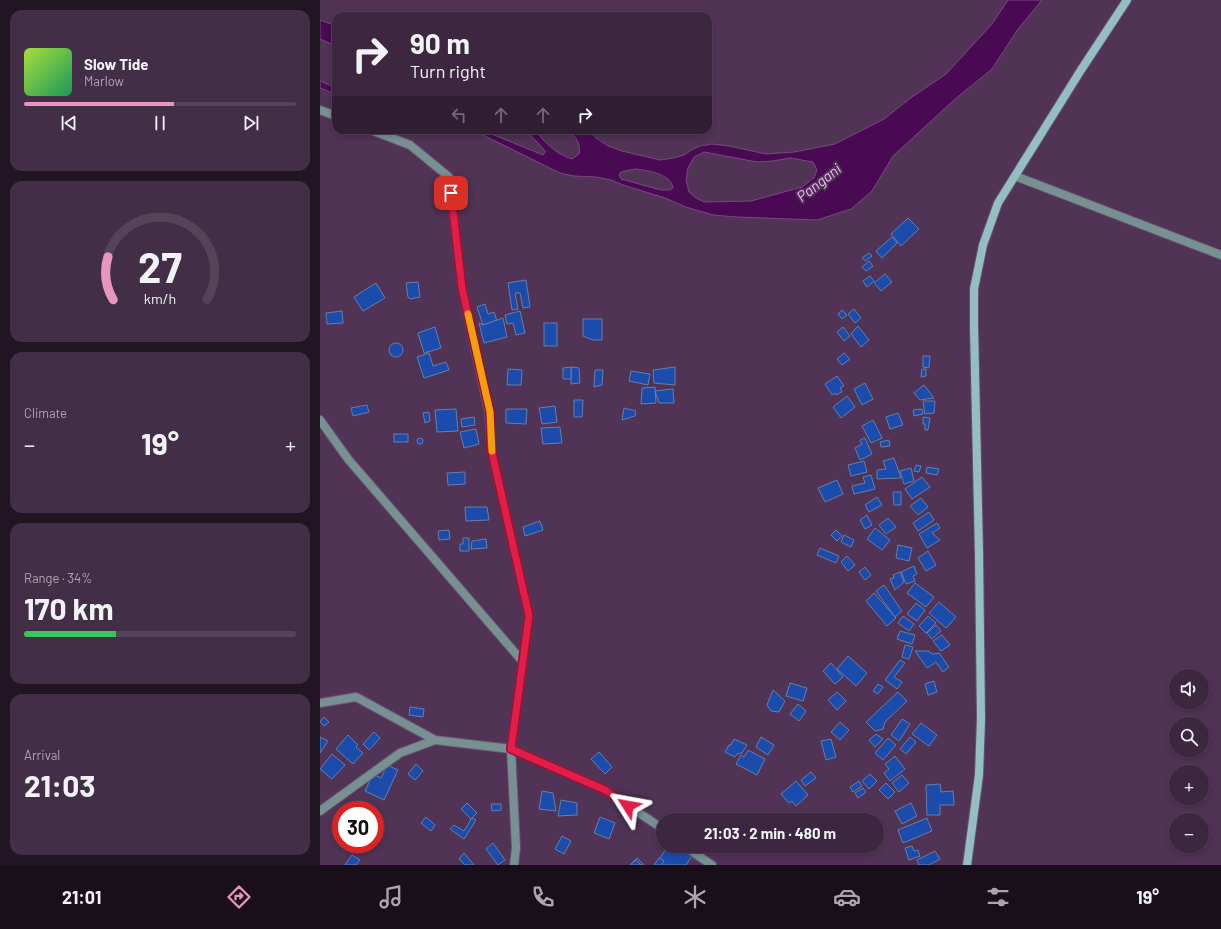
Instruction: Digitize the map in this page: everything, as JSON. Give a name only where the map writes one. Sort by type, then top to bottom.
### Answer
[{"type":"main road","points":[[967,865],[979,775],[981,719],[974,289],[983,245],[998,204],[1081,70],[1127,0]]},
{"type":"street","points":[[320,110],[332,114]]},
{"type":"street","points":[[381,134],[410,145],[449,177],[462,288],[490,412],[491,448],[529,616],[511,749],[516,848],[514,865]]},
{"type":"street","points":[[1015,176],[1221,255]]},
{"type":"street","points":[[320,420],[348,459],[523,662]]},
{"type":"street","points":[[321,702],[356,697],[435,740],[511,749],[605,790],[656,824]]},
{"type":"street","points":[[320,810],[400,753],[435,740]]},
{"type":"street","points":[[694,853],[712,865]]},
{"type":"water","name":"Pangani","points":[[1008,0],[1042,0],[1018,29],[992,69],[954,100],[893,156],[872,191],[851,209],[817,220],[713,215],[611,180],[560,173],[480,134],[492,134],[543,155],[545,151],[530,134],[539,134],[551,148],[572,159],[579,154],[579,146],[572,134],[592,134],[608,146],[660,160],[684,155],[700,146],[712,144],[766,154],[794,152],[835,144],[884,119],[912,97],[946,74],[992,24]],"holes":[[[704,152],[757,162],[790,158],[813,162],[817,170],[814,178],[802,187],[751,201],[704,202],[689,192],[686,180],[688,168],[694,157]],[[635,169],[646,170],[668,179],[673,188],[670,190],[661,190],[621,179],[619,175],[621,172]]]},
{"type":"water","points":[[320,20],[332,24],[332,44],[320,39]]},
{"type":"water","points":[[320,81],[332,86],[332,92],[320,88]]},
{"type":"building","points":[[908,218],[919,229],[901,246],[891,234]]},
{"type":"building","points":[[892,237],[897,243],[882,258],[876,251]]},
{"type":"building","points":[[869,253],[872,256],[865,261],[862,258]]},
{"type":"building","points":[[869,261],[873,266],[866,271],[862,267]]},
{"type":"building","points":[[885,274],[892,282],[881,291],[874,283]]},
{"type":"building","points":[[870,276],[874,281],[867,287],[863,281]]},
{"type":"building","points":[[526,280],[530,307],[523,308],[520,293],[515,293],[518,309],[512,310],[508,283]]},
{"type":"building","points":[[418,282],[420,297],[410,299],[408,297],[406,283]]},
{"type":"building","points":[[376,283],[385,298],[363,311],[354,297]]},
{"type":"building","points":[[485,304],[488,314],[494,312],[497,321],[483,325],[477,307]]},
{"type":"building","points":[[854,309],[861,318],[855,323],[848,314]]},
{"type":"building","points":[[842,310],[847,315],[842,319],[838,314]]},
{"type":"building","points":[[342,311],[343,323],[327,324],[326,313]]},
{"type":"building","points":[[520,311],[525,333],[516,335],[513,323],[507,324],[505,315]]},
{"type":"building","points":[[503,318],[507,337],[484,343],[479,323],[483,325]]},
{"type":"building","points":[[583,319],[602,319],[602,340],[593,340],[583,336]]},
{"type":"building","points":[[544,323],[557,323],[557,346],[544,346]]},
{"type":"building","points":[[858,326],[869,340],[861,347],[851,334]]},
{"type":"building","points":[[435,327],[441,348],[424,353],[418,333]]},
{"type":"building","points":[[843,327],[850,336],[844,341],[837,332]]},
{"type":"building","points":[[396,343],[401,345],[403,350],[401,355],[396,357],[391,355],[389,350],[391,345]]},
{"type":"building","points":[[429,353],[433,366],[446,362],[449,370],[424,378],[417,357]]},
{"type":"building","points":[[844,353],[850,359],[842,365],[837,359]]},
{"type":"building","points":[[923,356],[930,356],[929,368],[923,367]]},
{"type":"building","points":[[571,367],[579,368],[580,383],[571,384]]},
{"type":"building","points":[[571,367],[571,379],[563,379],[563,368]]},
{"type":"building","points":[[675,367],[675,385],[654,383],[653,370]]},
{"type":"building","points":[[508,369],[522,370],[521,385],[507,385]]},
{"type":"building","points":[[922,369],[926,369],[926,376],[921,377]]},
{"type":"building","points":[[595,370],[603,370],[602,385],[594,387]]},
{"type":"building","points":[[631,371],[650,374],[648,385],[629,381]]},
{"type":"building","points":[[837,376],[844,386],[840,388],[842,392],[832,395],[825,384]]},
{"type":"building","points":[[865,383],[873,399],[862,405],[854,389]]},
{"type":"building","points":[[924,385],[934,398],[920,400],[914,393]]},
{"type":"building","points":[[655,387],[656,403],[641,404],[642,388]]},
{"type":"building","points":[[673,389],[674,403],[659,403],[655,391]]},
{"type":"building","points":[[847,396],[855,407],[841,418],[833,407]]},
{"type":"building","points":[[574,400],[583,400],[582,417],[574,417]]},
{"type":"building","points":[[923,401],[935,401],[934,413],[925,414]]},
{"type":"building","points":[[367,405],[369,412],[353,416],[351,408]]},
{"type":"building","points":[[555,406],[557,422],[542,424],[539,408]]},
{"type":"building","points":[[624,408],[636,411],[635,416],[622,420]]},
{"type":"building","points":[[456,409],[458,431],[437,432],[435,410]]},
{"type":"building","points":[[506,409],[527,409],[526,424],[506,423]]},
{"type":"building","points":[[922,409],[923,414],[914,416],[913,410]]},
{"type":"building","points":[[429,412],[430,421],[425,423],[423,413]]},
{"type":"building","points":[[898,413],[903,425],[890,429],[886,417]]},
{"type":"building","points":[[474,417],[475,425],[462,427],[461,419]]},
{"type":"building","points":[[923,417],[930,418],[928,430],[925,430]]},
{"type":"building","points":[[873,420],[882,438],[871,443],[862,426]]},
{"type":"building","points":[[560,427],[562,443],[543,444],[541,428]]},
{"type":"building","points":[[476,429],[479,444],[464,448],[460,432]]},
{"type":"building","points":[[394,434],[408,434],[408,442],[394,442]]},
{"type":"building","points":[[420,438],[423,441],[420,444],[417,441]]},
{"type":"building","points":[[865,438],[872,454],[860,460],[855,448],[862,444],[860,440]]},
{"type":"building","points":[[889,440],[890,446],[881,447],[880,442]]},
{"type":"building","points":[[894,458],[901,478],[877,479],[877,470],[886,469],[883,461]]},
{"type":"building","points":[[864,461],[867,472],[851,476],[848,465]]},
{"type":"building","points":[[916,465],[921,466],[919,472],[914,471]]},
{"type":"building","points":[[927,467],[939,469],[937,475],[926,473]]},
{"type":"building","points":[[911,468],[914,481],[904,484],[900,471]]},
{"type":"building","points":[[465,472],[465,484],[448,485],[447,473]]},
{"type":"building","points":[[871,475],[875,489],[854,494],[852,486],[865,483],[863,477]]},
{"type":"building","points":[[922,477],[930,487],[912,499],[905,489]]},
{"type":"building","points":[[837,480],[843,494],[825,502],[818,488]]},
{"type":"building","points":[[893,492],[901,492],[901,505],[894,505]]},
{"type":"building","points":[[877,497],[882,505],[869,512],[865,505]]},
{"type":"building","points":[[921,498],[928,507],[918,515],[910,506]]},
{"type":"building","points":[[465,507],[487,507],[489,520],[466,521]]},
{"type":"building","points":[[929,512],[934,520],[918,531],[913,523]]},
{"type":"building","points":[[867,515],[872,525],[865,529],[860,520]]},
{"type":"building","points":[[888,518],[896,527],[886,534],[879,525]]},
{"type":"building","points":[[540,521],[543,530],[525,536],[523,527]]},
{"type":"building","points":[[937,523],[940,528],[932,533],[940,540],[927,548],[919,534]]},
{"type":"building","points":[[875,528],[890,540],[882,550],[867,539]]},
{"type":"building","points":[[449,530],[450,539],[439,540],[438,531]]},
{"type":"building","points":[[836,530],[842,536],[837,541],[831,535]]},
{"type":"building","points":[[844,535],[854,540],[851,547],[841,542]]},
{"type":"building","points":[[463,538],[469,538],[469,551],[460,551],[460,544],[463,544]]},
{"type":"building","points":[[486,539],[487,548],[471,549],[472,541]]},
{"type":"building","points":[[898,545],[912,548],[909,561],[896,558]]},
{"type":"building","points":[[820,548],[839,556],[836,563],[817,555]]},
{"type":"building","points":[[928,551],[936,565],[926,571],[918,558]]},
{"type":"building","points":[[847,556],[855,565],[848,571],[841,562]]},
{"type":"building","points":[[914,566],[917,574],[913,576],[915,581],[906,584],[901,572]]},
{"type":"building","points":[[865,567],[871,575],[865,580],[859,572]]},
{"type":"building","points":[[900,572],[904,582],[895,590],[890,579],[894,578],[893,575]]},
{"type":"building","points":[[915,583],[934,597],[926,607],[907,593]]},
{"type":"building","points":[[884,585],[902,611],[895,617],[876,591]]},
{"type":"building","points":[[874,593],[896,618],[887,626],[866,601]]},
{"type":"building","points":[[939,602],[956,617],[946,628],[929,613]]},
{"type":"building","points":[[916,603],[925,610],[917,621],[907,614]]},
{"type":"building","points":[[903,616],[914,624],[909,631],[898,623]]},
{"type":"building","points":[[928,616],[936,623],[926,633],[919,626]]},
{"type":"building","points":[[936,625],[941,631],[932,639],[927,633]]},
{"type":"building","points":[[900,631],[915,635],[912,644],[897,639]]},
{"type":"building","points":[[942,635],[950,645],[941,651],[933,641]]},
{"type":"building","points":[[905,645],[913,647],[909,659],[902,657]]},
{"type":"building","points":[[915,651],[928,651],[933,654],[939,653],[949,667],[943,672],[936,662],[927,668]]},
{"type":"building","points":[[848,656],[867,673],[856,686],[837,669]]},
{"type":"building","points":[[900,660],[905,663],[894,677],[902,682],[897,689],[885,680]]},
{"type":"building","points":[[831,663],[843,677],[835,684],[823,671]]},
{"type":"building","points":[[934,681],[937,692],[928,695],[925,684]]},
{"type":"building","points":[[790,683],[807,688],[803,701],[786,696]]},
{"type":"building","points":[[878,684],[883,687],[878,694],[873,691]]},
{"type":"building","points":[[773,690],[785,701],[779,712],[771,711],[767,705]]},
{"type":"building","points":[[837,692],[846,701],[837,710],[828,700]]},
{"type":"building","points":[[898,692],[907,701],[885,722],[883,729],[875,731],[866,722]]},
{"type":"building","points":[[798,704],[806,711],[799,721],[790,714]]},
{"type":"building","points":[[410,707],[424,709],[423,717],[409,715]]},
{"type":"building","points":[[324,717],[329,722],[324,726],[320,722]]},
{"type":"building","points":[[902,719],[910,724],[899,741],[891,735]]},
{"type":"building","points":[[840,722],[849,730],[840,740],[831,732]]},
{"type":"building","points":[[921,723],[937,735],[929,746],[912,734]]},
{"type":"building","points":[[374,732],[380,738],[369,750],[363,744]]},
{"type":"building","points":[[876,734],[883,739],[875,747],[869,740]]},
{"type":"building","points":[[348,735],[358,745],[356,747],[363,753],[353,764],[336,749]]},
{"type":"building","points":[[320,737],[328,741],[320,753]]},
{"type":"building","points":[[761,737],[774,745],[768,755],[756,747]]},
{"type":"building","points":[[910,737],[916,742],[906,754],[900,749]]},
{"type":"building","points":[[888,738],[896,745],[883,760],[875,753]]},
{"type":"building","points":[[734,739],[747,745],[742,753],[737,754],[735,757],[725,752]]},
{"type":"building","points":[[831,739],[836,757],[826,760],[821,741]]},
{"type":"building","points":[[748,750],[765,759],[757,775],[736,764],[741,755],[744,757]]},
{"type":"building","points":[[599,752],[612,767],[605,774],[591,759]]},
{"type":"building","points":[[332,754],[345,765],[332,779],[320,769]]},
{"type":"building","points":[[895,756],[905,769],[890,781],[884,773],[889,769],[885,764]]},
{"type":"building","points":[[416,764],[423,771],[415,780],[408,774]]},
{"type":"building","points":[[387,765],[398,770],[384,800],[365,791],[373,774],[381,778]]},
{"type":"building","points":[[811,772],[816,778],[805,786],[801,780]]},
{"type":"building","points":[[870,774],[877,781],[869,789],[862,781]]},
{"type":"building","points":[[902,775],[909,783],[899,792],[892,783]]},
{"type":"building","points":[[796,781],[808,795],[796,806],[792,801],[789,803],[781,794]]},
{"type":"building","points":[[859,781],[862,786],[853,792],[850,787]]},
{"type":"building","points":[[886,783],[895,792],[888,799],[879,790]]},
{"type":"building","points":[[940,784],[941,792],[953,791],[954,805],[940,805],[940,815],[927,815],[926,785]]},
{"type":"building","points":[[863,788],[866,792],[858,798],[855,793]]},
{"type":"building","points":[[542,791],[553,793],[556,811],[539,809]]},
{"type":"building","points":[[561,800],[577,803],[577,815],[558,816]]},
{"type":"building","points":[[467,803],[477,813],[471,819],[461,809]]},
{"type":"building","points":[[911,803],[917,816],[902,824],[895,811]]},
{"type":"building","points":[[491,804],[501,804],[501,810],[492,811]]},
{"type":"building","points":[[426,817],[435,825],[431,831],[421,823]]},
{"type":"building","points":[[600,817],[615,823],[609,839],[594,833]]},
{"type":"building","points":[[472,818],[476,820],[464,839],[450,829],[454,825],[464,831]]},
{"type":"building","points":[[927,818],[932,831],[903,843],[898,830]]},
{"type":"building","points":[[562,836],[571,841],[564,854],[555,849]]},
{"type":"building","points":[[493,843],[505,860],[498,865],[486,849]]},
{"type":"building","points":[[912,846],[914,851],[918,850],[920,856],[909,860],[905,848]]},
{"type":"building","points":[[935,851],[940,859],[929,865],[919,865],[917,860]]},
{"type":"building","points":[[464,853],[474,865],[465,865],[459,859]]},
{"type":"building","points":[[663,853],[694,853],[686,865],[655,865]]},
{"type":"building","points":[[352,855],[360,860],[356,865],[345,865]]},
{"type":"building","points":[[637,858],[644,865],[630,865]]},
{"type":"building","points":[[659,858],[664,861],[661,865],[654,865]]},
{"type":"building","points":[[636,860],[641,865],[630,865]]},
{"type":"slow traffic","points":[[468,314],[490,412],[492,451]]},
{"type":"route","points":[[451,193],[462,288],[490,412],[491,448],[529,616],[511,749],[605,790],[628,806]]}]
